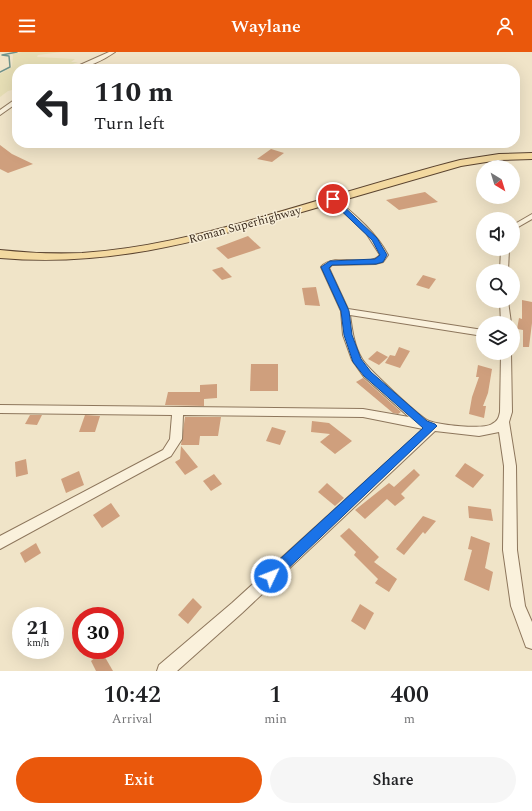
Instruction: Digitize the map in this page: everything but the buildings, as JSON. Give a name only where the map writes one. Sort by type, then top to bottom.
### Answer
[{"type":"main road","name":"Roman Superhighway","points":[[0,254],[63,258],[102,255],[176,243],[217,233],[460,162],[499,157],[532,156]]},
{"type":"street","points":[[86,64],[105,57],[113,52]]},
{"type":"street","points":[[0,113],[12,104]]},
{"type":"street","points":[[333,199],[375,239],[384,255],[376,262],[330,263],[325,267],[345,311],[348,335],[357,360],[368,374],[428,425]]},
{"type":"street","points":[[520,224],[532,216]]},
{"type":"street","points":[[345,311],[476,333]]},
{"type":"street","points":[[506,360],[506,412],[503,422],[510,466],[510,550],[518,606],[532,641]]},
{"type":"street","points":[[0,409],[363,413],[448,429],[479,431],[494,429],[503,422]]},
{"type":"street","points":[[0,543],[167,453],[174,447],[177,440],[178,410]]},
{"type":"street","points":[[165,671],[237,608],[428,425]]},
{"type":"shaded area","points":[[22,52],[62,52],[38,55],[37,57],[75,59],[71,62],[78,62],[73,64],[12,64],[12,54]]},
{"type":"shaded area","points":[[12,67],[12,90],[8,91],[0,97],[0,74]]},
{"type":"waterway","points":[[0,72],[10,67],[9,56],[2,55],[17,52]]},
{"type":"route","points":[[271,576],[432,426],[424,424],[368,374],[357,360],[348,335],[345,311],[325,267],[330,263],[376,262],[384,255],[375,239],[333,199]]}]
